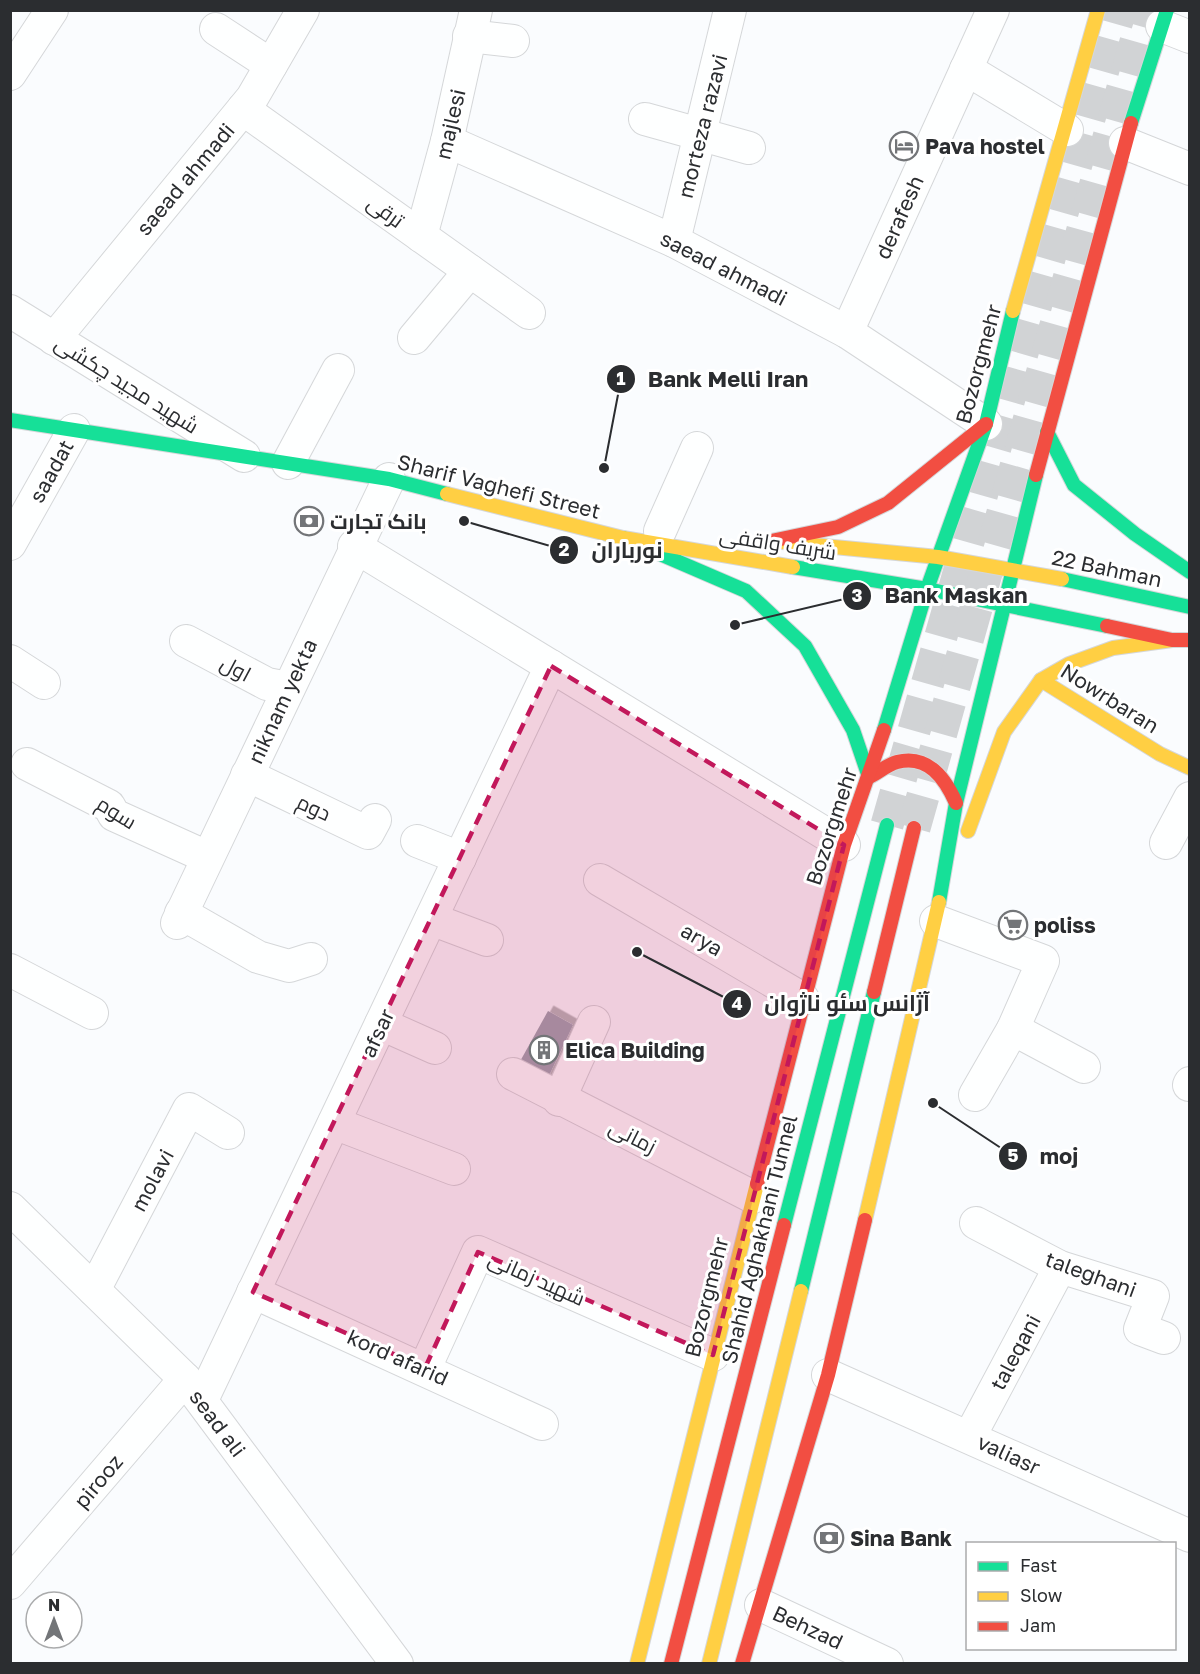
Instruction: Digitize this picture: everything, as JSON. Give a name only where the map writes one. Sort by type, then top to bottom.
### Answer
[{"type":"main road","name":"Bozorgmehr","points":[[638,1664],[802,999],[844,845],[869,778],[927,589],[986,424],[1007,334],[1067,130],[1098,10]]},
{"type":"main road","points":[[742,1664],[828,1375],[936,921],[956,803],[1007,604],[1047,432],[1125,143],[1173,24]]},
{"type":"main road","name":"Sharif Vaghefi Street","points":[[10,420],[388,479],[623,538],[665,531]]},
{"type":"main road","points":[[986,424],[888,503],[838,527],[766,540],[938,557],[1015,568]]},
{"type":"main road","points":[[1047,432],[1074,485],[1135,534],[1190,572]]},
{"type":"main road","points":[[623,538],[746,591],[805,646],[853,730],[869,778],[883,766],[902,760],[921,761],[938,770],[951,784],[956,803]]},
{"type":"main road","name":"شریف واقفی","points":[[623,538],[1007,604]]},
{"type":"main road","name":"22 Bahman","points":[[1015,568],[1190,607]]},
{"type":"main road","points":[[1007,604],[1172,640]]},
{"type":"main road","points":[[936,921],[1004,732],[1041,680],[1069,664],[1113,648],[1172,640],[1190,640]]},
{"type":"main road","name":"Nowrbaran","points":[[1041,680],[1160,754],[1190,768]]},
{"type":"main road","name":"Shahid Aghakhani Tunnel","points":[[671,1664],[887,825]]},
{"type":"main road","points":[[709,1664],[914,828]]},
{"type":"street","points":[[10,74],[20,39],[52,10]]},
{"type":"street","name":"saead ahmadi","points":[[54,339],[243,109],[272,65],[303,10]]},
{"type":"street","name":"morteza razavi","points":[[674,241],[730,10]]},
{"type":"street","name":"derafesh","points":[[847,332],[993,10]]},
{"type":"street","points":[[472,23],[513,41]]},
{"type":"street","name":"majlesi","points":[[421,236],[447,141],[472,23]]},
{"type":"street","points":[[216,29],[272,65]]},
{"type":"street","points":[[966,69],[1067,130]]},
{"type":"street","name":"ترقی","points":[[243,109],[528,313]]},
{"type":"street","points":[[645,119],[749,148]]},
{"type":"street","name":"saead ahmadi","points":[[447,141],[674,241],[847,332],[986,424]]},
{"type":"street","points":[[1125,143],[1190,169]]},
{"type":"street","points":[[414,338],[470,271]]},
{"type":"street","name":"شهید مجید چکشی","points":[[10,311],[244,456]]},
{"type":"street","points":[[288,463],[338,370]]},
{"type":"street","name":"saadat","points":[[10,544],[74,430]]},
{"type":"street","points":[[665,531],[697,448]]},
{"type":"street","name":"niknam yekta","points":[[311,959],[289,966],[254,965],[179,918],[354,546],[388,479]]},
{"type":"street","points":[[354,546],[844,845]]},
{"type":"street","name":"اول","points":[[186,641],[267,684],[288,688]]},
{"type":"street","points":[[10,661],[44,683]]},
{"type":"street","name":"afsar","points":[[193,1389],[253,1292],[551,666]]},
{"type":"street","name":"سوم","points":[[27,764],[109,806],[114,815],[207,857]]},
{"type":"street","name":"دوم","points":[[247,775],[368,833],[375,820]]},
{"type":"street","points":[[1166,843],[1190,798]]},
{"type":"street","points":[[417,841],[460,858]]},
{"type":"street","name":"arya","points":[[600,880],[802,999]]},
{"type":"street","points":[[431,919],[487,940]]},
{"type":"street","points":[[936,921],[1043,961],[1013,1029],[975,1095]]},
{"type":"street","points":[[10,970],[92,1013]]},
{"type":"street","points":[[559,1100],[594,1022]]},
{"type":"street","points":[[381,1024],[435,1048]]},
{"type":"street","points":[[1013,1029],[1084,1067]]},
{"type":"street","name":"زمانی","points":[[513,1074],[559,1100],[753,1197]]},
{"type":"street","name":"molavi","points":[[94,1290],[189,1109],[228,1133]]},
{"type":"street","points":[[334,1123],[454,1169]]},
{"type":"street","name":"sead ali","points":[[10,1208],[193,1389],[397,1664]]},
{"type":"street","name":"taleghani","points":[[976,1223],[1060,1267],[1153,1296],[1140,1329],[1164,1338]]},
{"type":"street","name":"شهید زمانی","points":[[425,1368],[478,1252],[713,1355]]},
{"type":"street","name":"taleqani","points":[[970,1436],[1060,1267]]},
{"type":"street","name":"kord afarid","points":[[253,1292],[425,1368],[542,1424]]},
{"type":"street","name":"valiasr","points":[[828,1375],[1186,1526]]},
{"type":"street","name":"pirooz","points":[[10,1583],[193,1389]]},
{"type":"street","name":"Behzad","points":[[761,1605],[887,1664]]},
{"type":"highlighted area","points":[[551,666],[844,845],[713,1355],[478,1252],[425,1368],[253,1292]]},
{"type":"building","name":"Elica Building","points":[[548,1011],[573,1025],[544,1086],[513,1074]]},
{"type":"tunnel","points":[[887,825],[1120,10]]},
{"type":"tunnel","points":[[914,828],[1145,10]]},
{"type":"traffic: fast","points":[[1131,123],[1167,10]]},
{"type":"traffic: fast","points":[[884,730],[927,589],[986,424],[1013,311]]},
{"type":"traffic: fast","points":[[10,420],[389,479],[447,494]]},
{"type":"traffic: fast","points":[[1047,432],[1074,485],[1135,534],[1190,572]]},
{"type":"traffic: fast","points":[[939,902],[956,803],[1036,475]]},
{"type":"traffic: fast","points":[[623,538],[746,591],[805,646],[853,730],[869,777]]},
{"type":"traffic: fast","points":[[793,567],[927,589],[1107,626]]},
{"type":"traffic: fast","points":[[1062,579],[1190,607]]},
{"type":"traffic: fast","points":[[784,1225],[887,825]]},
{"type":"traffic: fast","points":[[801,1291],[874,992]]},
{"type":"traffic: slow","points":[[1013,311],[1098,10]]},
{"type":"traffic: slow","points":[[447,494],[623,538],[793,567]]},
{"type":"traffic: slow","points":[[782,542],[938,557],[1062,579]]},
{"type":"traffic: slow","points":[[968,831],[1004,732],[1041,680],[1069,664],[1113,648],[1172,640]]},
{"type":"traffic: slow","points":[[1041,680],[1160,754],[1190,768]]},
{"type":"traffic: slow","points":[[865,1220],[939,902]]},
{"type":"traffic: slow","points":[[637,1664],[757,1184]]},
{"type":"traffic: slow","points":[[709,1664],[801,1291]]},
{"type":"traffic: jam","points":[[1036,475],[1131,123]]},
{"type":"traffic: jam","points":[[771,541],[838,527],[888,503],[986,424]]},
{"type":"traffic: jam","points":[[1107,626],[1172,640],[1190,640]]},
{"type":"traffic: jam","points":[[757,1184],[844,845],[884,730]]},
{"type":"traffic: jam","points":[[869,777],[897,762],[908,760],[918,762],[934,770],[941,777],[956,803]]},
{"type":"traffic: jam","points":[[874,992],[914,828]]},
{"type":"traffic: jam","points":[[742,1664],[828,1375],[865,1220]]},
{"type":"traffic: jam","points":[[671,1664],[784,1225]]},
{"type":"place","name":"Pava hostel","points":[[904,146]]},
{"type":"place","name":"Bank Melli Iran","points":[[604,468]]},
{"type":"place","name":"بانک تجارت","points":[[309,521]]},
{"type":"place","name":"نورباران","points":[[464,521]]},
{"type":"place","name":"Bank Maskan","points":[[735,625]]},
{"type":"place","name":"poliss","points":[[1013,925]]},
{"type":"place","name":"آژانس سئو ناژوان","points":[[637,952]]},
{"type":"place","name":"Elica Building","points":[[544,1050]]},
{"type":"place","name":"moj","points":[[933,1103]]},
{"type":"place","name":"Sina Bank","points":[[829,1538]]}]
